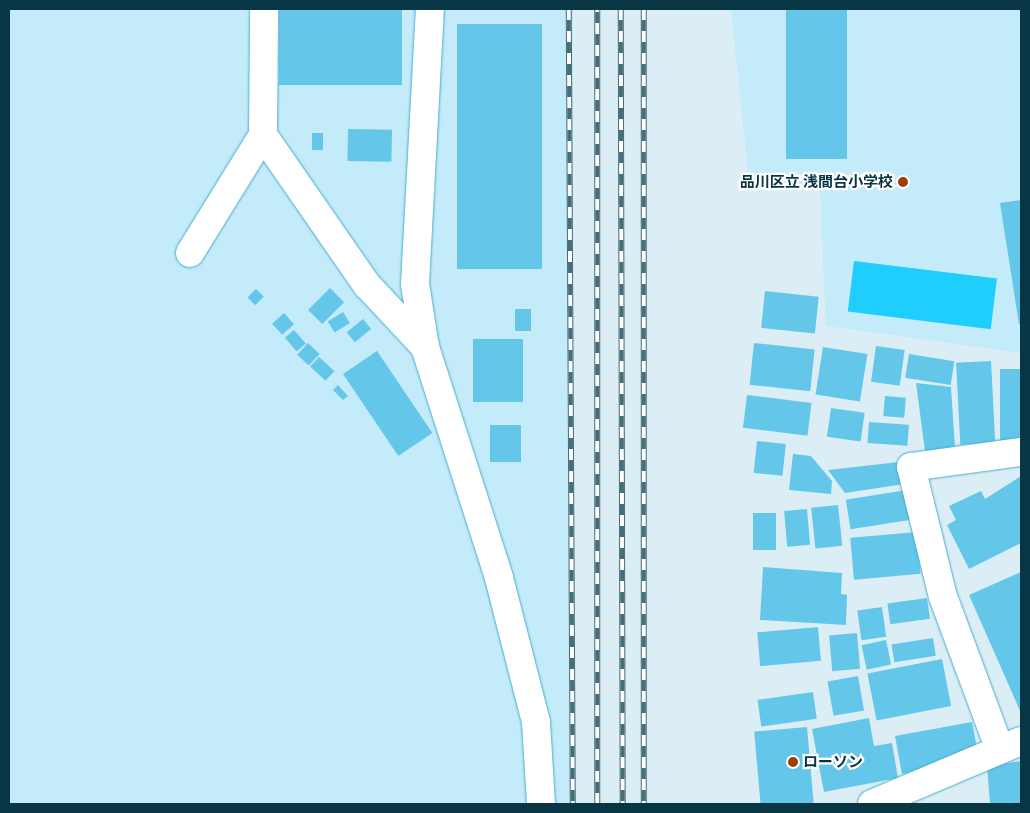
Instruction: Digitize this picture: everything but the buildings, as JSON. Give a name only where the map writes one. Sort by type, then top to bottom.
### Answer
[{"type":"street","points":[[190,253],[263,135],[264,9]]},
{"type":"street","points":[[430,9],[415,284],[425,347],[499,578],[536,722],[541,804]]},
{"type":"street","points":[[263,135],[367,285],[425,347]]},
{"type":"street","points":[[872,804],[1011,745],[943,598],[911,467],[1021,452]]},
{"type":"shaded area","points":[[9,9],[573,9],[573,804],[9,804]]},
{"type":"shaded area","name":"品川区立 浅間台小学校","points":[[731,9],[1021,9],[1021,353],[826,326],[820,191],[748,173]]},
{"type":"water","points":[[854,261],[997,279],[991,329],[848,312]]},
{"type":"railway","points":[[569,9],[573,804]]},
{"type":"railway","points":[[597,9],[597,804]]},
{"type":"railway","points":[[621,9],[623,804]]},
{"type":"railway","points":[[644,9],[644,804]]},
{"type":"place","name":"品川区立 浅間台小学校","points":[[903,182]]},
{"type":"place","name":"ローソン","points":[[793,762]]}]
